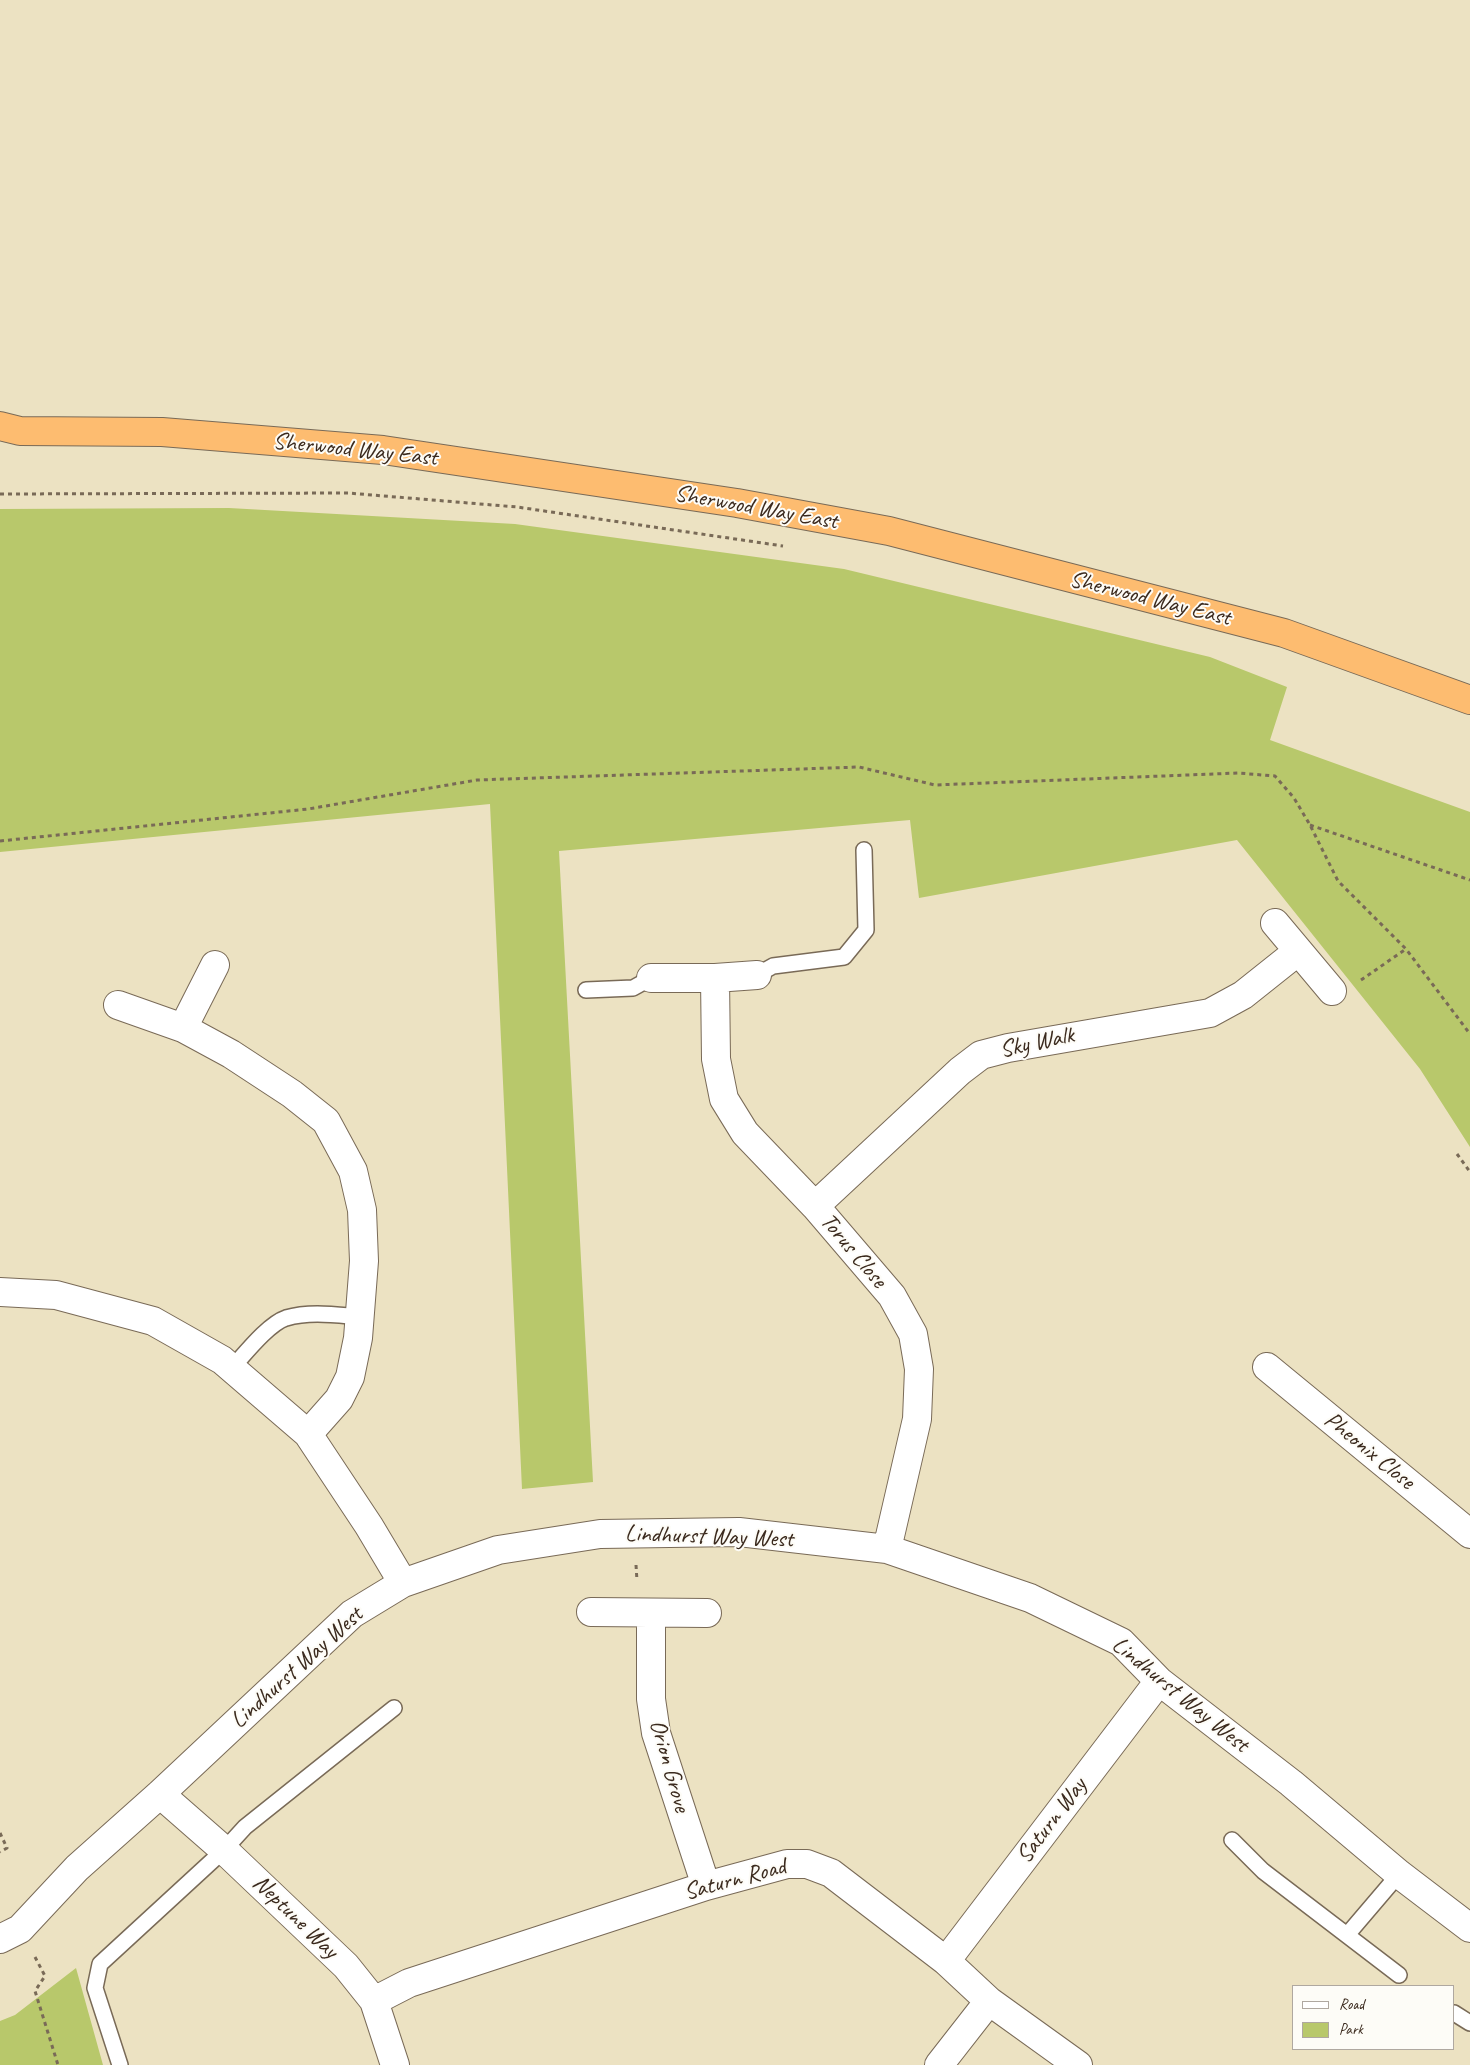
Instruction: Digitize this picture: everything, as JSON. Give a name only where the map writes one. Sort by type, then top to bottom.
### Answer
[{"type":"highway","name":"Sherwood Way East","points":[[7,433],[162,432],[383,450],[766,508],[889,531],[1284,633],[1470,700]]},
{"type":"street","points":[[1275,922],[1297,952],[1332,991]]},
{"type":"street","name":"Sky Walk","points":[[815,1206],[960,1071],[981,1055],[1080,1034],[1210,1013],[1243,994],[1297,952]]},
{"type":"street","points":[[183,1028],[215,966]]},
{"type":"street","points":[[651,978],[715,978],[757,975]]},
{"type":"street","name":"Torus Close","points":[[715,978],[716,1059],[724,1099],[745,1133],[815,1206],[892,1296],[913,1334],[919,1369],[917,1419],[887,1549]]},
{"type":"street","points":[[118,1005],[183,1028],[239,1059],[292,1094],[326,1121],[352,1171],[362,1210],[364,1262],[358,1338],[350,1377],[343,1392],[308,1434]]},
{"type":"street","points":[[0,1292],[56,1295],[153,1321],[222,1360],[308,1434],[369,1526],[403,1583]]},
{"type":"street","name":"Pheonix Close","points":[[1268,1367],[1470,1534]]},
{"type":"street","name":"Lindhurst Way West","points":[[10,1934],[78,1868],[352,1614],[403,1583],[498,1550],[600,1534],[739,1532],[887,1549],[1030,1598],[1121,1642],[1159,1681],[1290,1783],[1399,1874],[1470,1928]]},
{"type":"street","points":[[591,1612],[707,1613]]},
{"type":"street","name":"Orion Grove","points":[[651,1613],[651,1699],[656,1733],[706,1886]]},
{"type":"street","name":"Saturn Way","points":[[946,1962],[1159,1681]]},
{"type":"street","name":"Neptune Way","points":[[160,1794],[224,1850],[346,1966],[374,2001],[395,2065]]},
{"type":"street","name":"Saturn Road","points":[[374,2001],[409,1983],[706,1886],[786,1864],[807,1864],[831,1873],[946,1962],[989,2001],[1078,2065]]},
{"type":"street","points":[[939,2065],[989,2001]]},
{"type":"lane","points":[[757,975],[773,966],[844,957],[866,930],[864,850]]},
{"type":"lane","points":[[586,990],[633,988],[651,978]]},
{"type":"lane","points":[[231,1368],[264,1334],[285,1319],[320,1313],[360,1317]]},
{"type":"lane","points":[[120,2065],[95,1988],[100,1964],[224,1850],[245,1827],[394,1708]]},
{"type":"lane","points":[[1232,1840],[1263,1871],[1399,1976]]},
{"type":"lane","points":[[1347,1935],[1399,1874]]},
{"type":"lane","points":[[1455,2014],[1470,2023]]},
{"type":"path","points":[[0,494],[348,493],[517,508],[789,547]]},
{"type":"path","points":[[0,841],[308,809],[477,780],[859,768],[935,785],[1238,772],[1275,776],[1294,798],[1338,881],[1406,949],[1470,1034]]},
{"type":"path","points":[[1310,825],[1470,880]]},
{"type":"path","points":[[1360,981],[1406,949]]},
{"type":"path","points":[[1457,1154],[1470,1172]]},
{"type":"path","points":[[634,1534],[638,1590],[651,1613]]},
{"type":"path","points":[[0,1833],[7,1848],[0,1852]]},
{"type":"path","points":[[10,1934],[45,1976],[35,1991],[58,2065]]},
{"type":"green space","points":[[229,508],[515,524],[844,569],[1210,657],[1287,687],[1270,740],[1470,812],[1470,1147],[1420,1069],[1237,840],[919,898],[910,820],[559,851],[593,1482],[522,1489],[490,804],[0,852],[0,509]]},
{"type":"green space","points":[[76,1968],[103,2065],[0,2065],[0,2021],[15,2015]]}]
